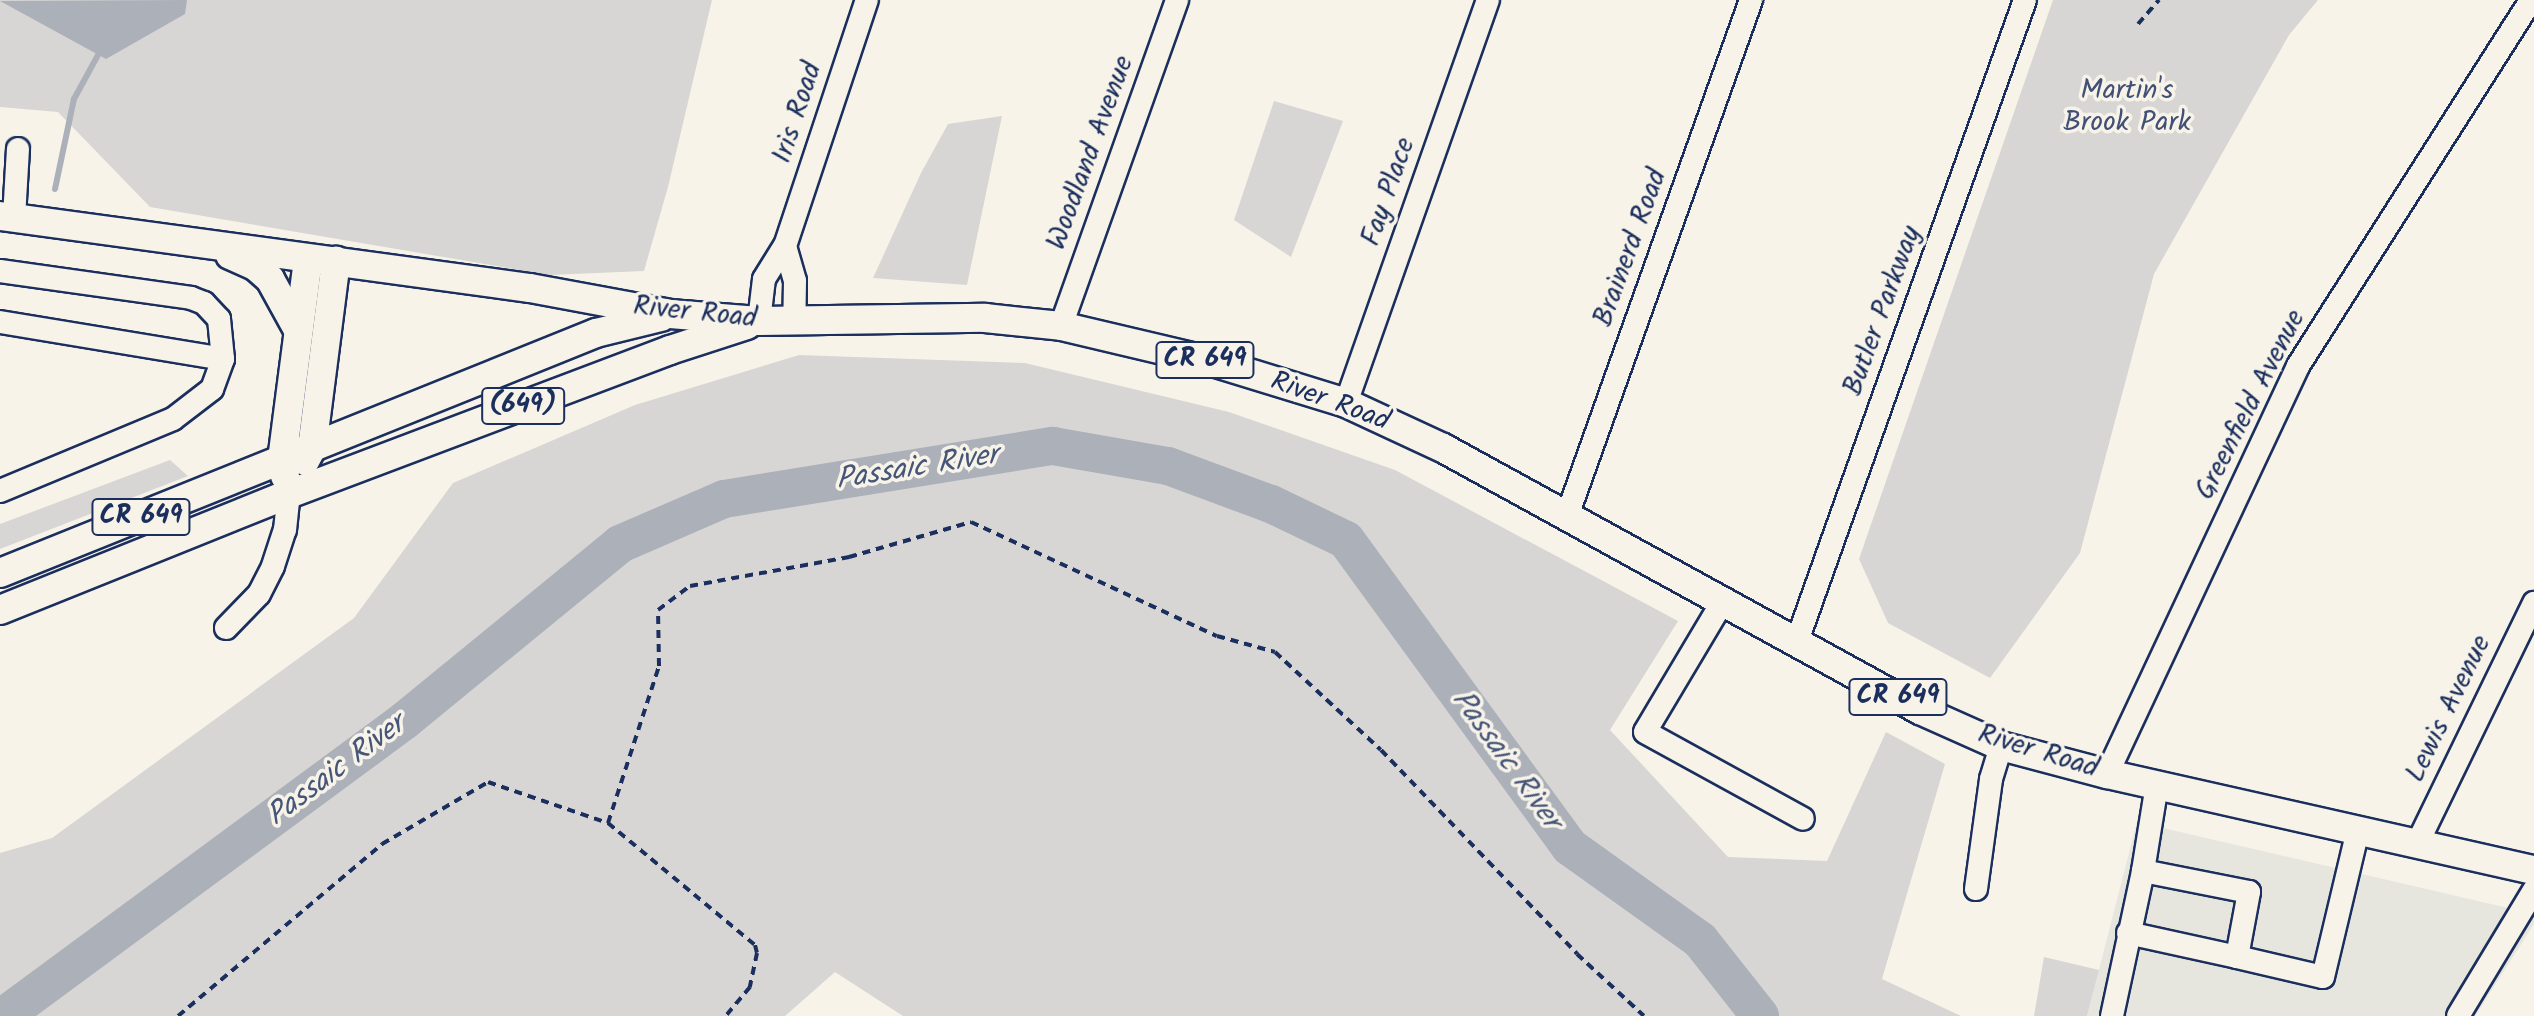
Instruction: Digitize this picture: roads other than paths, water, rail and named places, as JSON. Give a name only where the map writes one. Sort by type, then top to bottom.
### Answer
[{"type":"main road","name":"River Road","points":[[7,217],[530,288],[670,314],[759,321],[985,318],[1061,326],[1213,362],[1346,403],[1443,448],[1920,710],[2001,746],[2107,774],[2534,870]]},
{"type":"main road","points":[[187,241],[255,266],[280,293],[298,330]]},
{"type":"main road","points":[[289,494],[282,460],[298,330],[322,260]]},
{"type":"main road","points":[[289,494],[312,448],[322,260]]},
{"type":"main road","name":"(649)","points":[[282,460],[596,333],[670,314]]},
{"type":"main road","name":"(649)","points":[[289,494],[670,350],[759,321]]},
{"type":"main road","name":"CR 649","points":[[0,573],[282,460]]},
{"type":"main road","name":"CR 649","points":[[0,610],[289,494]]},
{"type":"main road","points":[[0,629],[51,592]]},
{"type":"street","name":"Iris Road","points":[[759,321],[764,279],[785,246],[867,0]]},
{"type":"street","name":"Woodland Avenue","points":[[1061,326],[1177,0]]},
{"type":"street","name":"Fay Place","points":[[1346,403],[1488,0]]},
{"type":"street","name":"Brainerd Road","points":[[1567,516],[1751,0]]},
{"type":"street","name":"Butler Parkway","points":[[1797,641],[2025,0]]},
{"type":"street","name":"Greenfield Avenue","points":[[2107,774],[2298,366],[2531,0]]},
{"type":"street","points":[[7,217],[18,149]]},
{"type":"street","points":[[785,246],[795,281],[794,320]]},
{"type":"street","points":[[0,271],[191,298],[204,303],[219,319],[223,359],[217,379],[202,398],[153,428],[0,491]]},
{"type":"street","points":[[0,322],[223,359]]},
{"type":"street","points":[[226,628],[259,594],[273,566],[285,530],[289,494]]},
{"type":"street","points":[[1723,601],[1645,732],[1803,819]]},
{"type":"street","name":"Lewis Avenue","points":[[2418,842],[2534,603]]},
{"type":"street","points":[[1976,889],[1991,779],[2001,746]]},
{"type":"street","points":[[2112,1016],[2143,871],[2157,785]]},
{"type":"street","points":[[2128,933],[2323,977],[2358,830]]},
{"type":"street","points":[[2143,871],[2249,892],[2237,957]]},
{"type":"street","points":[[2458,1016],[2534,890]]},
{"type":"waterway","points":[[55,189],[74,99],[98,55]]},
{"type":"waterway","name":"Passaic River","points":[[4,1016],[404,721],[620,544],[724,499],[1053,446],[1168,466],[1271,504],[1346,540],[1570,847],[1700,940],[1760,1016]]},
{"type":"park label","name":"Martin's Brook Park","points":[[2127,107]]}]
